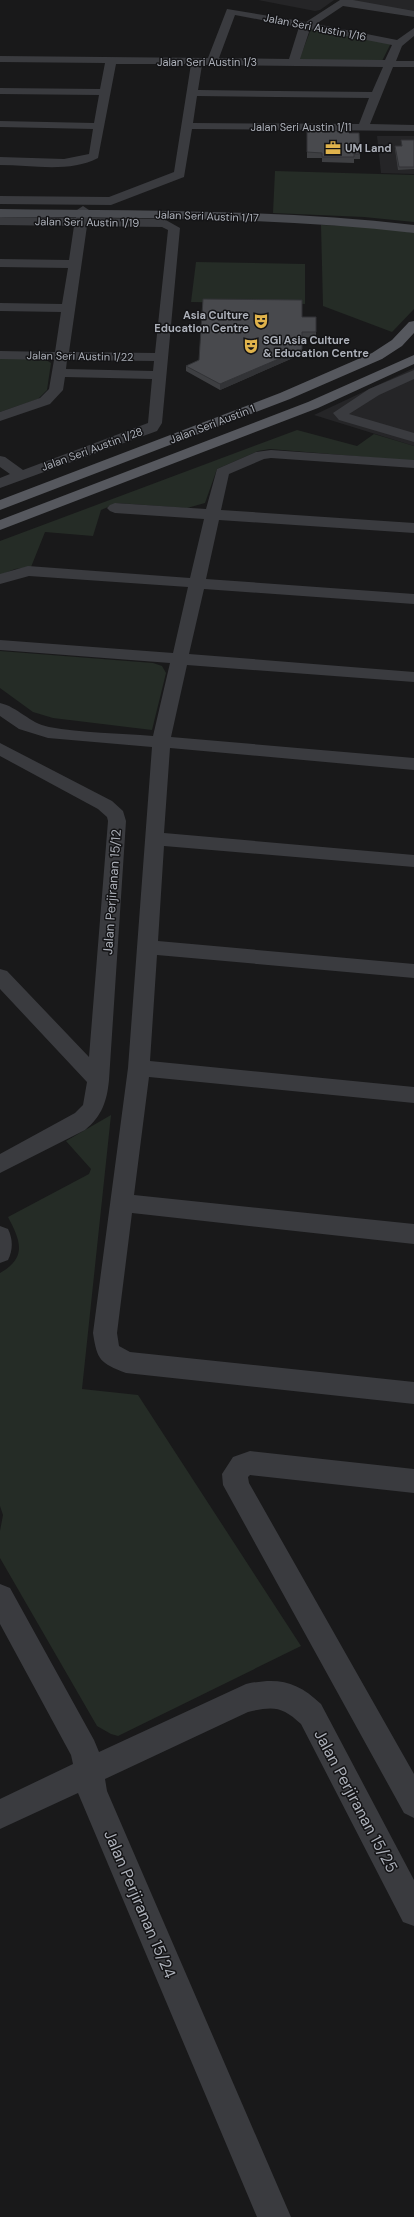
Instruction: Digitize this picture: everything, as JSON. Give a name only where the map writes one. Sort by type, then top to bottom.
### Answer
[{"type":"main road","name":"Jalan Seri Austin 1","points":[[0,505],[285,396],[370,359],[398,343],[414,325]]},
{"type":"main road","name":"Jalan Seri Austin 1","points":[[0,525],[313,404],[414,359]]},
{"type":"street","points":[[379,0],[414,6]]},
{"type":"street","points":[[294,62],[303,29],[344,2],[414,14]]},
{"type":"street","name":"Jalan Seri Austin 1/16","points":[[212,62],[232,11],[400,43]]},
{"type":"street","points":[[363,127],[388,63],[400,43],[414,31]]},
{"type":"street","name":"Jalan Seri Austin 1/3","points":[[0,59],[414,64]]},
{"type":"street","points":[[0,160],[76,162],[91,159],[94,156],[111,60]]},
{"type":"street","points":[[0,200],[111,201],[120,199],[180,174],[197,62]]},
{"type":"street","points":[[0,90],[106,92]]},
{"type":"street","points":[[192,93],[376,95]]},
{"type":"street","points":[[0,124],[100,126]]},
{"type":"street","name":"Jalan Seri Austin 1/11","points":[[187,126],[414,128]]},
{"type":"street","name":"Jalan Seri Austin 1/17","points":[[0,209],[85,217],[206,212],[361,220],[414,226]]},
{"type":"street","name":"Jalan Seri Austin 1/17","points":[[0,213],[85,217],[202,215],[363,223],[414,229]]},
{"type":"street","points":[[0,417],[45,401],[56,390],[75,264],[85,217]]},
{"type":"street","name":"Jalan Seri Austin 1/19","points":[[0,221],[66,222],[85,217],[164,223],[174,228]]},
{"type":"street","name":"Jalan Seri Austin 1/28","points":[[0,482],[152,428],[155,423],[158,375],[174,228]]},
{"type":"street","points":[[0,263],[75,264]]},
{"type":"street","points":[[0,307],[68,308]]},
{"type":"street","name":"Jalan Seri Austin 1/22","points":[[0,355],[161,357]]},
{"type":"street","points":[[58,373],[158,375]]},
{"type":"street","points":[[414,374],[374,392],[340,413],[344,417],[414,438]]},
{"type":"street","points":[[414,464],[271,454],[261,455],[222,472],[161,742],[139,1068],[105,1333],[108,1352],[126,1362],[414,1393]]},
{"type":"street","points":[[0,460],[20,475]]},
{"type":"street","points":[[115,508],[414,528]]},
{"type":"street","points":[[0,579],[28,571],[414,599]]},
{"type":"street","points":[[0,645],[414,677]]},
{"type":"street","points":[[0,708],[25,725],[48,732],[414,764]]},
{"type":"street","name":"Jalan Perjiranan 15/12","points":[[0,749],[105,805],[116,815],[117,821],[98,1080]]},
{"type":"street","points":[[155,839],[414,861]]},
{"type":"street","points":[[148,947],[414,971]]},
{"type":"street","points":[[0,976],[98,1080],[94,1108],[88,1116],[0,1164]]},
{"type":"street","points":[[139,1068],[414,1095]]},
{"type":"street","points":[[122,1203],[414,1234]]},
{"type":"street","points":[[0,1236],[0,1253]]},
{"type":"street","points":[[414,1481],[250,1463],[242,1465],[235,1474],[236,1485],[414,1802]]},
{"type":"street","name":"Jalan Perjiranan 15/24","points":[[0,1596],[84,1750],[90,1771],[92,1792],[274,2217]]},
{"type":"street","name":"Jalan Perjiranan 15/25","points":[[90,1771],[246,1698],[266,1693],[291,1697],[312,1714],[414,1911]]},
{"type":"street","points":[[0,1814],[90,1771]]},
{"type":"shaded area","points":[[258,0],[334,0],[320,10],[315,11]]},
{"type":"shaded area","points":[[340,0],[414,0],[414,13]]},
{"type":"shaded area","points":[[311,29],[391,43],[382,61],[299,60]]},
{"type":"shaded area","points":[[377,136],[414,136],[414,174],[381,173]]},
{"type":"shaded area","points":[[275,171],[414,175],[414,222],[364,217],[273,213]]},
{"type":"shaded area","points":[[321,225],[379,227],[414,233],[414,309],[392,332],[323,306]]},
{"type":"shaded area","points":[[196,262],[305,264],[305,304],[191,302]]},
{"type":"shaded area","points":[[0,358],[43,358],[51,363],[47,390],[38,399],[0,412]]},
{"type":"shaded area","points":[[414,368],[414,446],[314,415]]},
{"type":"shaded area","points":[[297,430],[357,446],[374,434],[414,446],[414,461],[270,449],[258,451],[217,469],[205,503],[187,508],[117,503],[101,510],[93,536],[45,532],[31,567],[15,569],[0,575],[0,541]]},
{"type":"shaded area","points":[[0,651],[153,663],[162,666],[166,673],[152,730],[53,718],[33,712],[0,688]]},
{"type":"shaded area","points":[[111,1115],[82,1389],[138,1395],[301,1646],[118,1736],[111,1734],[97,1726],[0,1558],[0,1531],[3,1515],[0,1506],[0,1273],[15,1261],[19,1248],[16,1233],[8,1217],[89,1174],[91,1169],[66,1141]]},
{"type":"building","name":"UM Land","points":[[307,130],[348,131],[349,133],[359,133],[360,154],[354,154],[354,157],[322,157],[322,153],[307,152]]},
{"type":"building","points":[[401,140],[414,140],[414,167],[399,167],[395,146],[402,146]]},
{"type":"building","name":"SGI Asia Culture & Education Centre","points":[[203,299],[302,300],[302,317],[316,317],[316,332],[302,332],[302,349],[220,384],[186,366],[199,360]]},
{"type":"place","name":"UM Land","points":[[333,148]]},
{"type":"place","name":"Asia Culture Education Centre","points":[[261,321]]},
{"type":"place","name":"SGI Asia Culture & Education Centre","points":[[251,346]]}]
